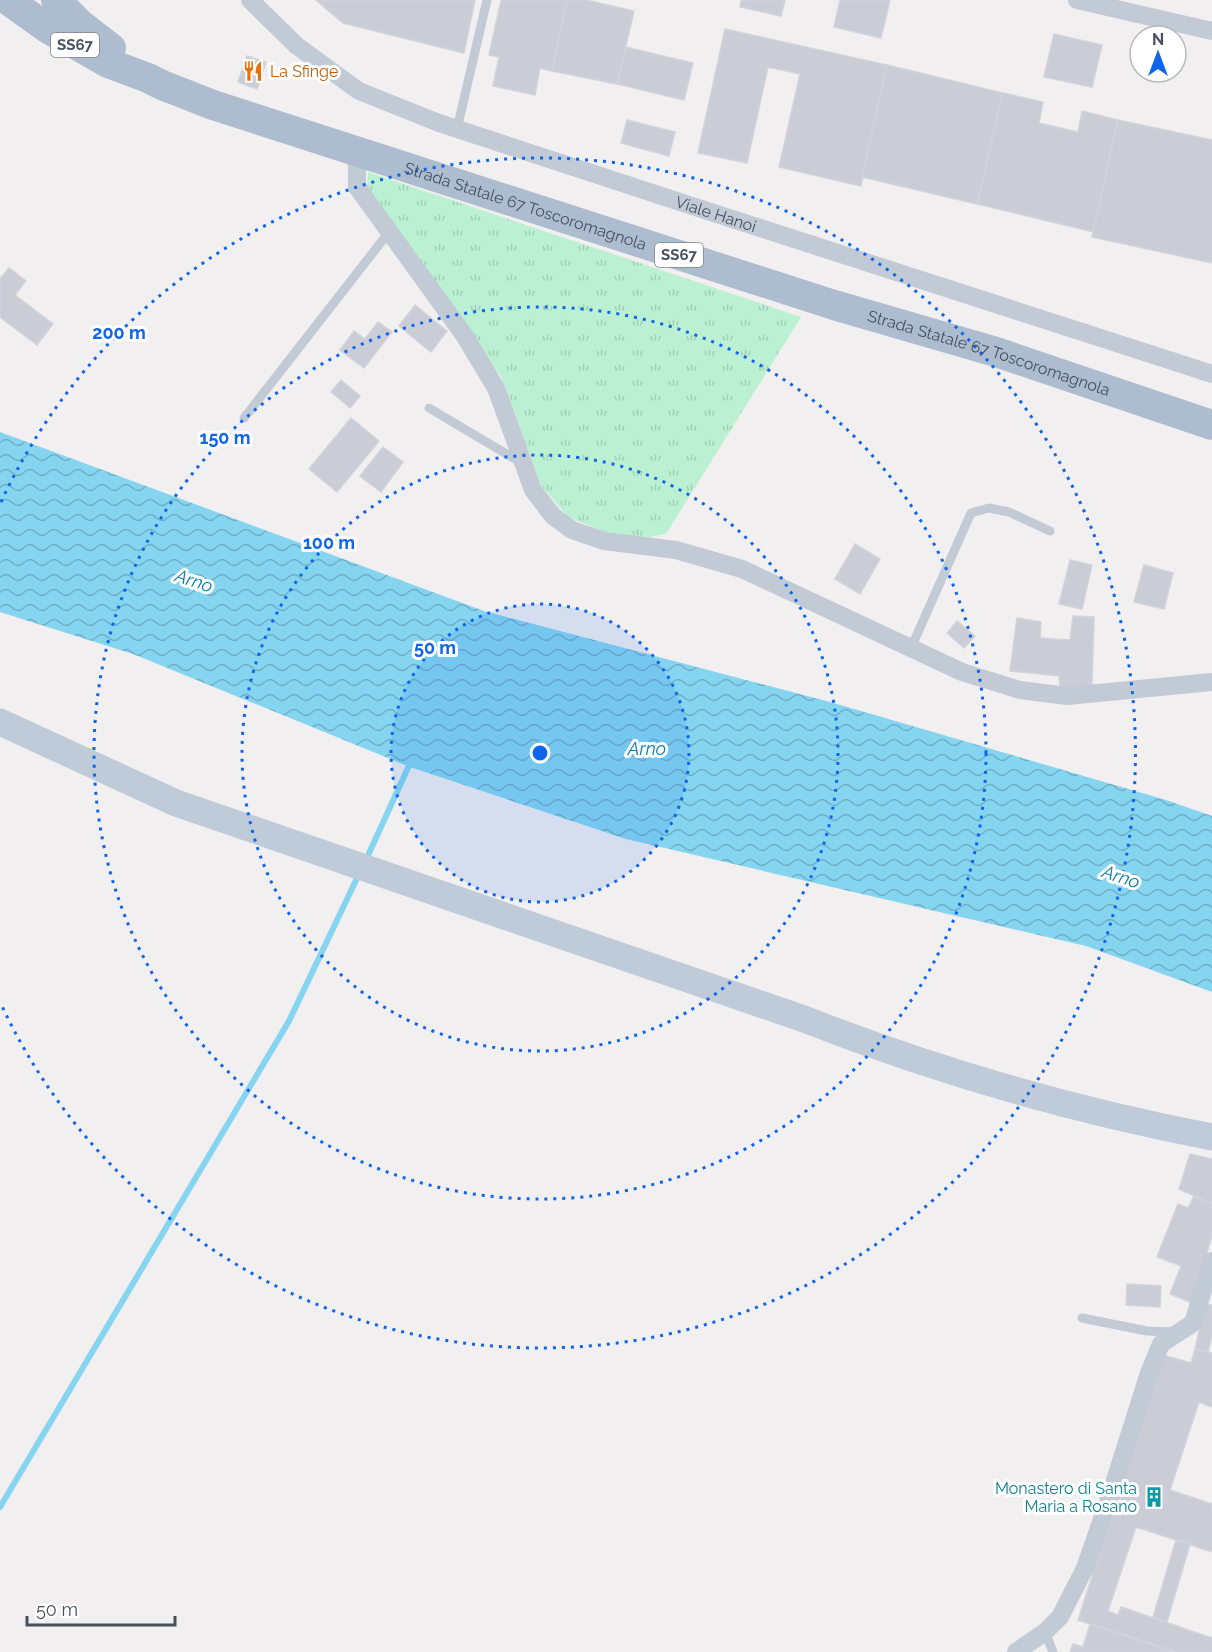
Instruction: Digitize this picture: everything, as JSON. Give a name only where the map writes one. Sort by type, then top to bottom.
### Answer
[{"type":"main road","name":"Strada Statale 67 Toscoromagnola","points":[[8,0],[47,28],[108,63],[213,105],[834,305],[996,352],[1212,425]]},
{"type":"main road","name":"Strada Statale 67 Toscoromagnola","points":[[56,0],[80,24],[148,78]]},
{"type":"main road","points":[[0,722],[176,803],[794,1015],[881,1049],[1051,1101],[1212,1137]]},
{"type":"street","name":"Viale Hanoi","points":[[250,0],[297,46],[359,91],[457,129],[1212,374]]},
{"type":"street","points":[[1077,0],[1212,31]]},
{"type":"street","points":[[357,152],[357,187],[464,335],[496,388],[533,490],[553,516],[572,530],[604,541],[676,550],[742,569],[962,672],[1020,690],[1067,696],[1212,682]]},
{"type":"street","points":[[1016,1652],[1045,1632],[1060,1617],[1085,1568],[1149,1373],[1161,1344],[1193,1323],[1212,1261]]},
{"type":"lane","points":[[457,129],[487,0]]},
{"type":"lane","points":[[244,418],[389,232]]},
{"type":"lane","points":[[429,408],[524,464]]},
{"type":"lane","points":[[910,648],[971,513],[989,508],[1008,512],[1050,531]]},
{"type":"lane","points":[[1082,1318],[1147,1331],[1178,1332]]},
{"type":"lane","points":[[1045,1632],[1053,1652]]},
{"type":"green space","points":[[368,172],[801,317],[666,534],[641,539],[605,532],[568,517],[541,485],[502,378],[367,188]]},
{"type":"water","name":"Arno","points":[[0,432],[484,611],[830,702],[1166,800],[1212,816],[1212,992],[1086,946],[626,839],[410,767],[133,654],[0,612]]},
{"type":"building","points":[[316,0],[475,0],[464,53],[343,23]]},
{"type":"building","points":[[501,0],[567,0],[552,71],[540,68],[535,95],[493,86],[499,57],[489,55]]},
{"type":"building","points":[[567,0],[586,0],[634,11],[617,84],[552,71]]},
{"type":"building","points":[[741,0],[785,0],[781,16],[740,7]]},
{"type":"building","points":[[840,0],[890,0],[881,38],[834,27]]},
{"type":"building","points":[[725,29],[887,65],[861,186],[779,167],[800,74],[768,67],[747,163],[698,153]]},
{"type":"building","points":[[1054,34],[1102,45],[1092,87],[1044,77]]},
{"type":"building","points":[[626,47],[693,63],[684,100],[617,84]]},
{"type":"building","points":[[247,56],[266,62],[257,89],[238,82]]},
{"type":"building","points":[[887,65],[1003,93],[977,204],[862,177]]},
{"type":"building","points":[[1003,93],[1043,102],[1039,123],[1078,132],[1082,111],[1118,120],[1094,232],[977,204]]},
{"type":"building","points":[[627,120],[675,132],[669,156],[621,143]]},
{"type":"building","points":[[1118,120],[1212,140],[1212,263],[1092,237]]},
{"type":"building","points":[[9,268],[26,281],[15,295],[53,324],[37,345],[0,317],[0,279]]},
{"type":"building","points":[[415,305],[447,331],[431,352],[399,326]]},
{"type":"building","points":[[378,322],[392,332],[364,368],[340,350],[354,331],[365,339]]},
{"type":"building","points":[[341,380],[360,396],[350,408],[331,392]]},
{"type":"building","points":[[351,418],[379,441],[337,492],[309,469]]},
{"type":"building","points":[[383,447],[403,462],[381,492],[360,476]]},
{"type":"building","points":[[855,544],[880,559],[860,594],[835,579]]},
{"type":"building","points":[[1070,560],[1092,565],[1082,609],[1059,604]]},
{"type":"building","points":[[1144,565],[1173,573],[1164,609],[1134,602]]},
{"type":"building","points":[[1073,616],[1094,617],[1092,685],[1060,689],[1059,676],[1010,671],[1017,618],[1041,622],[1040,638],[1070,640]]},
{"type":"building","points":[[957,621],[975,636],[964,648],[947,633]]},
{"type":"building","points":[[1190,1154],[1212,1159],[1212,1204],[1179,1189]]},
{"type":"building","points":[[1194,1196],[1212,1204],[1212,1235],[1193,1303],[1170,1294],[1181,1266],[1157,1257],[1178,1204],[1188,1208]]},
{"type":"building","points":[[1127,1284],[1161,1286],[1160,1307],[1126,1305]]},
{"type":"building","points":[[1205,1304],[1212,1305],[1212,1335],[1208,1352],[1195,1349]]},
{"type":"building","name":"Monastero di Santa Maria a Rosano","points":[[1195,1349],[1212,1353],[1212,1407],[1199,1402],[1170,1490],[1212,1504],[1212,1552],[1136,1527],[1108,1611],[1118,1615],[1121,1607],[1212,1638],[1212,1652],[1176,1652],[1078,1620],[1163,1355],[1191,1363]]},
{"type":"building","points":[[1176,1540],[1190,1544],[1167,1622],[1153,1617]]},
{"type":"building","points":[[1090,1624],[1176,1652],[1070,1652],[1073,1644],[1083,1647]]},
{"type":"waterway","points":[[365,862],[412,759]]},
{"type":"waterway","points":[[0,1507],[289,1021],[359,874]]},
{"type":"place","name":"La Sfinge","points":[[253,71]]},
{"type":"place","name":"Monastero di Santa Maria a Rosano","points":[[1154,1497]]}]
